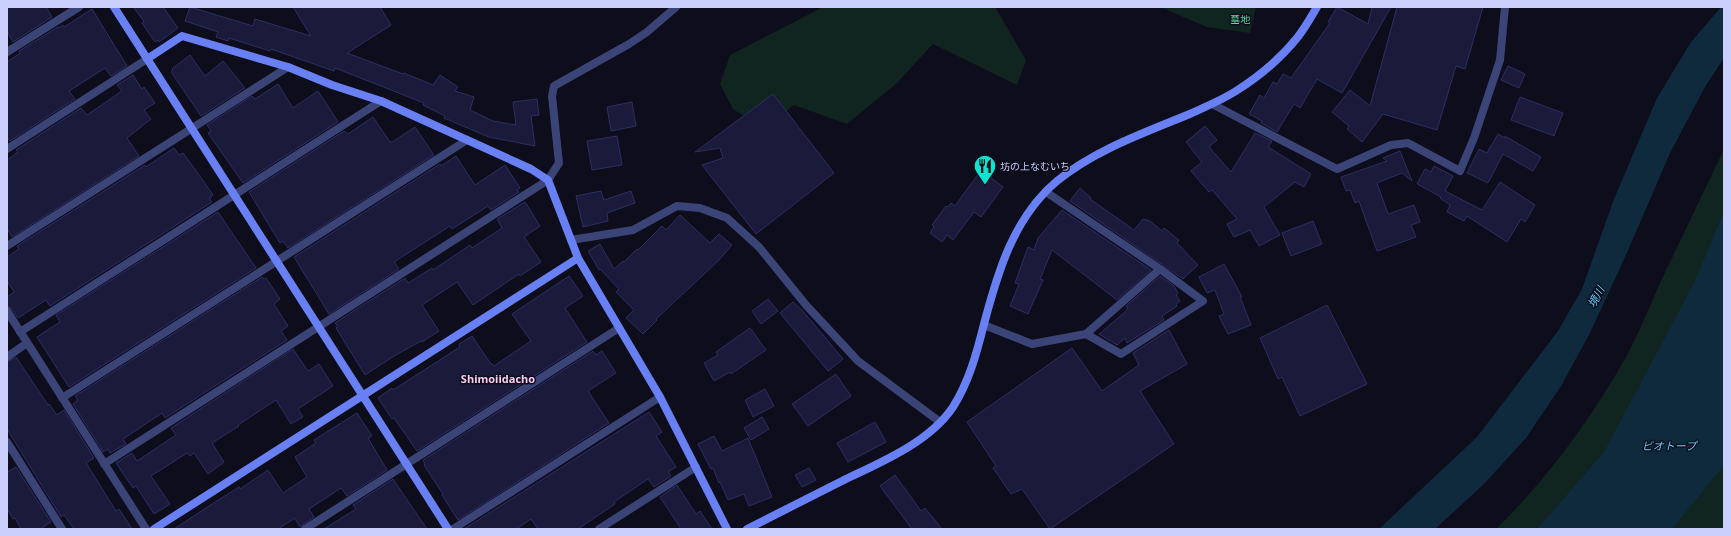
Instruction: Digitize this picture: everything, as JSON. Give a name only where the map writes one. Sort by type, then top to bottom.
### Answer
[{"type":"street","points":[[7,52],[78,7]]},
{"type":"street","points":[[114,7],[448,529]]},
{"type":"street","points":[[104,464],[548,180],[559,163],[552,96],[554,86],[629,44],[647,32],[676,7]]},
{"type":"street","points":[[747,529],[908,448],[940,422],[952,408],[966,382],[977,352],[996,278],[1011,242],[1026,214],[1038,199],[1058,180],[1106,151],[1212,104],[1235,92],[1254,79],[1279,57],[1297,38],[1318,7]]},
{"type":"street","points":[[1212,104],[1337,169],[1390,145],[1408,143],[1460,171],[1474,138],[1500,60],[1504,7]]},
{"type":"street","points":[[7,149],[182,36],[288,67],[332,85],[381,101],[531,170],[548,180],[578,258],[660,397],[727,529]]},
{"type":"street","points":[[7,246],[288,67]]},
{"type":"street","points":[[20,332],[381,101]]},
{"type":"street","points":[[62,398],[467,140]]},
{"type":"street","points":[[1046,192],[1160,269],[1203,301],[1120,354],[1086,334]]},
{"type":"street","points":[[571,240],[633,230],[677,206],[700,208],[727,218],[759,247],[806,305],[858,361],[940,422]]},
{"type":"street","points":[[154,529],[578,258]]},
{"type":"street","points":[[984,325],[1032,344],[1086,334],[1160,269]]},
{"type":"street","points":[[7,311],[146,529]]},
{"type":"street","points":[[305,529],[619,328]]},
{"type":"street","points":[[7,357],[28,343]]},
{"type":"street","points":[[453,529],[660,397]]},
{"type":"street","points":[[7,442],[62,529]]},
{"type":"street","points":[[599,529],[696,467]]},
{"type":"green space","points":[[823,7],[995,7],[1026,60],[1017,85],[933,44],[896,84],[847,124],[794,105],[764,129],[733,109],[720,84],[730,55]]},
{"type":"green space","name":"墓地","points":[[1160,7],[1256,7],[1250,33],[1207,27]]},
{"type":"green space","name":"ビオトープ","points":[[1724,149],[1724,529],[1496,529],[1515,510],[1568,447],[1613,379],[1636,337]]},
{"type":"water","name":"境川","points":[[1721,7],[1724,7],[1724,58],[1705,87],[1670,153],[1626,255],[1590,333],[1561,386],[1526,438],[1484,484],[1435,529],[1379,529],[1477,437],[1558,331],[1582,289],[1614,199],[1657,98],[1691,42]]},
{"type":"water","name":"ビオトープ","points":[[1724,211],[1724,465],[1672,529],[1537,529],[1604,452],[1695,281]]},
{"type":"building","points":[[7,7],[46,7],[52,17],[13,42],[7,31]]},
{"type":"building","points":[[133,7],[163,7],[178,28],[159,42],[158,40],[155,42],[142,23],[144,21]]},
{"type":"building","points":[[190,7],[253,26],[255,19],[311,36],[293,7],[380,7],[391,25],[347,53],[433,85],[440,75],[458,87],[455,91],[474,97],[470,110],[493,121],[516,125],[513,102],[537,99],[539,115],[531,116],[535,146],[489,137],[444,118],[445,116],[423,105],[424,103],[335,68],[334,71],[271,49],[270,51],[229,38],[228,41],[216,37],[218,32],[185,21]]},
{"type":"building","points":[[1337,7],[1368,24],[1372,7],[1391,7],[1342,93],[1317,79],[1300,108],[1294,104],[1277,132],[1261,123],[1262,121],[1249,114],[1260,95],[1264,98],[1273,82],[1277,84],[1283,74],[1291,78],[1330,23],[1328,22]]},
{"type":"building","points":[[1397,7],[1483,7],[1465,69],[1456,66],[1437,130],[1383,114],[1362,142],[1347,129],[1349,126],[1332,112],[1350,90],[1370,106]]},
{"type":"building","points":[[92,9],[127,66],[111,76],[105,68],[69,91],[75,99],[10,141],[7,137],[7,62],[20,53],[19,51],[58,27],[59,28],[63,25],[64,27]]},
{"type":"building","points":[[190,55],[205,76],[223,61],[245,88],[201,116],[171,72],[173,70],[172,69]]},
{"type":"building","points":[[1508,66],[1525,74],[1519,88],[1501,80]]},
{"type":"building","points":[[133,75],[142,89],[144,87],[155,103],[144,110],[151,119],[127,138],[139,156],[12,237],[7,229],[7,160],[18,152],[16,150],[81,108],[87,115],[122,91],[117,85]]},
{"type":"building","points":[[278,84],[293,108],[318,91],[338,122],[243,183],[208,133],[211,131],[207,125],[252,96],[255,99]]},
{"type":"building","points":[[773,94],[834,173],[756,234],[702,165],[723,158],[720,148],[695,152]]},
{"type":"building","points":[[1520,97],[1563,113],[1554,136],[1511,120]]},
{"type":"building","points":[[632,102],[636,126],[611,131],[607,107]]},
{"type":"building","points":[[373,117],[390,142],[415,127],[434,155],[288,248],[283,241],[280,243],[249,192],[344,131],[348,134]]},
{"type":"building","points":[[1205,126],[1217,140],[1209,147],[1231,172],[1255,133],[1272,141],[1268,147],[1311,174],[1304,187],[1295,182],[1264,207],[1280,235],[1259,246],[1250,230],[1234,237],[1227,224],[1237,219],[1212,190],[1209,192],[1191,171],[1202,162],[1186,142]]},
{"type":"building","points":[[1498,134],[1505,138],[1505,136],[1541,157],[1533,171],[1503,154],[1488,183],[1467,173],[1479,149],[1487,153]]},
{"type":"building","points":[[617,136],[622,165],[592,170],[587,141]]},
{"type":"building","points":[[174,148],[179,155],[183,153],[202,179],[213,195],[209,198],[212,202],[50,306],[46,300],[18,318],[11,308],[7,306],[7,297],[14,292],[7,281],[7,257],[19,249],[17,246],[145,165],[146,167]]},
{"type":"building","points":[[1400,151],[1412,181],[1402,173],[1377,183],[1388,214],[1414,205],[1420,222],[1411,225],[1416,237],[1377,251],[1359,201],[1355,203],[1350,190],[1346,191],[1341,177],[1387,161],[1383,158]]},
{"type":"building","points":[[456,156],[475,185],[505,165],[520,188],[517,190],[519,192],[491,210],[488,206],[452,229],[450,226],[394,262],[399,269],[329,314],[294,257],[440,164],[441,166]]},
{"type":"building","points":[[1434,166],[1453,176],[1445,191],[1482,210],[1500,182],[1535,205],[1525,222],[1521,219],[1507,242],[1467,216],[1464,221],[1447,212],[1450,205],[1440,198],[1441,197],[1417,184],[1425,169],[1431,172]]},
{"type":"building","points":[[981,170],[1003,187],[981,217],[974,212],[953,240],[947,235],[942,242],[930,233],[934,227],[932,225],[946,206],[948,207],[951,203],[955,206]]},
{"type":"building","points":[[1080,188],[1091,198],[1090,199],[1134,230],[1143,219],[1150,221],[1162,231],[1164,228],[1179,240],[1177,243],[1198,265],[1183,279],[1070,201]]},
{"type":"building","points":[[601,191],[604,200],[631,191],[635,203],[607,213],[608,221],[583,227],[576,196]]},
{"type":"building","points":[[525,202],[540,226],[524,237],[541,262],[520,276],[519,274],[473,305],[457,282],[422,305],[439,331],[422,342],[421,341],[394,356],[365,375],[336,328],[338,327],[335,323],[405,278],[408,283],[432,268],[433,270],[470,245],[472,248],[502,228],[497,219]]},
{"type":"building","points":[[1062,210],[1151,270],[1117,300],[1052,250],[1040,279],[1043,280],[1028,314],[1010,306],[1019,284],[1015,283],[1028,247],[1034,250],[1038,238]]},
{"type":"building","points":[[218,212],[256,268],[69,387],[37,337],[60,322],[56,315]]},
{"type":"building","points":[[680,215],[710,243],[719,234],[732,245],[719,260],[656,319],[657,320],[643,334],[626,318],[634,310],[616,292],[619,289],[600,269],[599,270],[588,251],[600,244],[614,269],[623,261],[624,262],[637,249],[638,250],[662,226],[666,230]]},
{"type":"building","points":[[1313,221],[1322,244],[1291,256],[1282,233]]},
{"type":"building","points":[[1224,264],[1242,297],[1240,297],[1251,325],[1228,334],[1219,316],[1224,314],[1215,290],[1207,293],[1199,277]]},
{"type":"building","points":[[569,276],[583,296],[565,308],[587,342],[417,451],[378,398],[460,347],[459,344],[472,336],[491,364],[494,366],[531,341],[512,314]]},
{"type":"building","points":[[1160,276],[1174,286],[1178,293],[1176,295],[1180,301],[1176,304],[1177,306],[1162,316],[1164,320],[1127,343],[1125,338],[1117,345],[1099,334],[1124,313],[1128,308],[1126,306]]},
{"type":"building","points":[[262,277],[264,279],[266,278],[280,299],[274,304],[288,326],[281,331],[287,340],[165,418],[162,413],[123,439],[126,444],[110,453],[108,449],[103,452],[73,404],[78,400],[75,396]]},
{"type":"building","points":[[768,299],[778,311],[761,324],[752,311]]},
{"type":"building","points":[[793,302],[802,310],[843,359],[828,371],[780,313]]},
{"type":"building","points":[[1327,305],[1367,384],[1300,416],[1282,377],[1278,379],[1260,338]]},
{"type":"building","points":[[750,328],[766,350],[731,374],[730,372],[714,381],[704,363],[718,355],[716,352]]},
{"type":"building","points":[[1169,330],[1187,364],[1140,391],[1174,444],[1050,529],[1022,489],[1011,494],[993,468],[996,466],[967,422],[1072,348],[1102,391],[1139,365],[1133,353]]},
{"type":"building","points":[[293,349],[308,371],[319,364],[333,386],[298,409],[303,417],[291,424],[276,400],[212,443],[224,462],[208,474],[194,453],[190,456],[187,453],[151,476],[170,504],[154,514],[136,486],[133,488],[116,463],[132,453],[137,461],[176,435],[171,428]]},
{"type":"building","points":[[593,351],[596,355],[602,351],[616,373],[588,391],[609,423],[458,520],[424,465],[423,460]]},
{"type":"building","points":[[16,357],[48,405],[49,404],[57,415],[64,410],[94,458],[86,463],[116,511],[119,509],[132,529],[74,529],[64,515],[61,517],[7,429],[7,362]]},
{"type":"building","points":[[836,374],[851,396],[808,426],[792,404]]},
{"type":"building","points":[[765,389],[774,406],[753,417],[745,400]]},
{"type":"building","points":[[649,412],[662,432],[656,436],[676,467],[668,472],[671,476],[654,487],[648,479],[578,529],[538,529],[531,519],[516,529],[464,529]]},
{"type":"building","points":[[357,413],[372,436],[368,438],[387,470],[347,496],[341,488],[309,509],[314,517],[300,527],[295,518],[278,529],[174,529],[239,487],[240,489],[268,470],[283,493],[307,477],[295,457],[316,443],[314,440]]},
{"type":"building","points":[[762,417],[769,429],[751,440],[744,428]]},
{"type":"building","points":[[875,422],[886,442],[848,462],[837,443]]},
{"type":"building","points":[[714,436],[722,451],[748,438],[772,497],[749,506],[744,494],[728,500],[713,468],[711,469],[698,444]]},
{"type":"building","points":[[16,467],[51,522],[40,529],[21,529],[15,518],[13,519],[7,509],[7,472]]},
{"type":"building","points":[[809,468],[816,480],[802,487],[795,475]]},
{"type":"building","points":[[895,475],[921,511],[925,508],[942,529],[912,529],[880,486]]},
{"type":"building","points":[[393,479],[427,529],[324,529],[356,509],[353,505]]},
{"type":"building","points":[[677,485],[696,514],[700,511],[712,529],[681,529],[660,497]]},
{"type":"place","name":"坊の上なむいち","points":[[985,186]]},
{"type":"district","name":"Shimoiidacho","points":[[498,379]]}]
